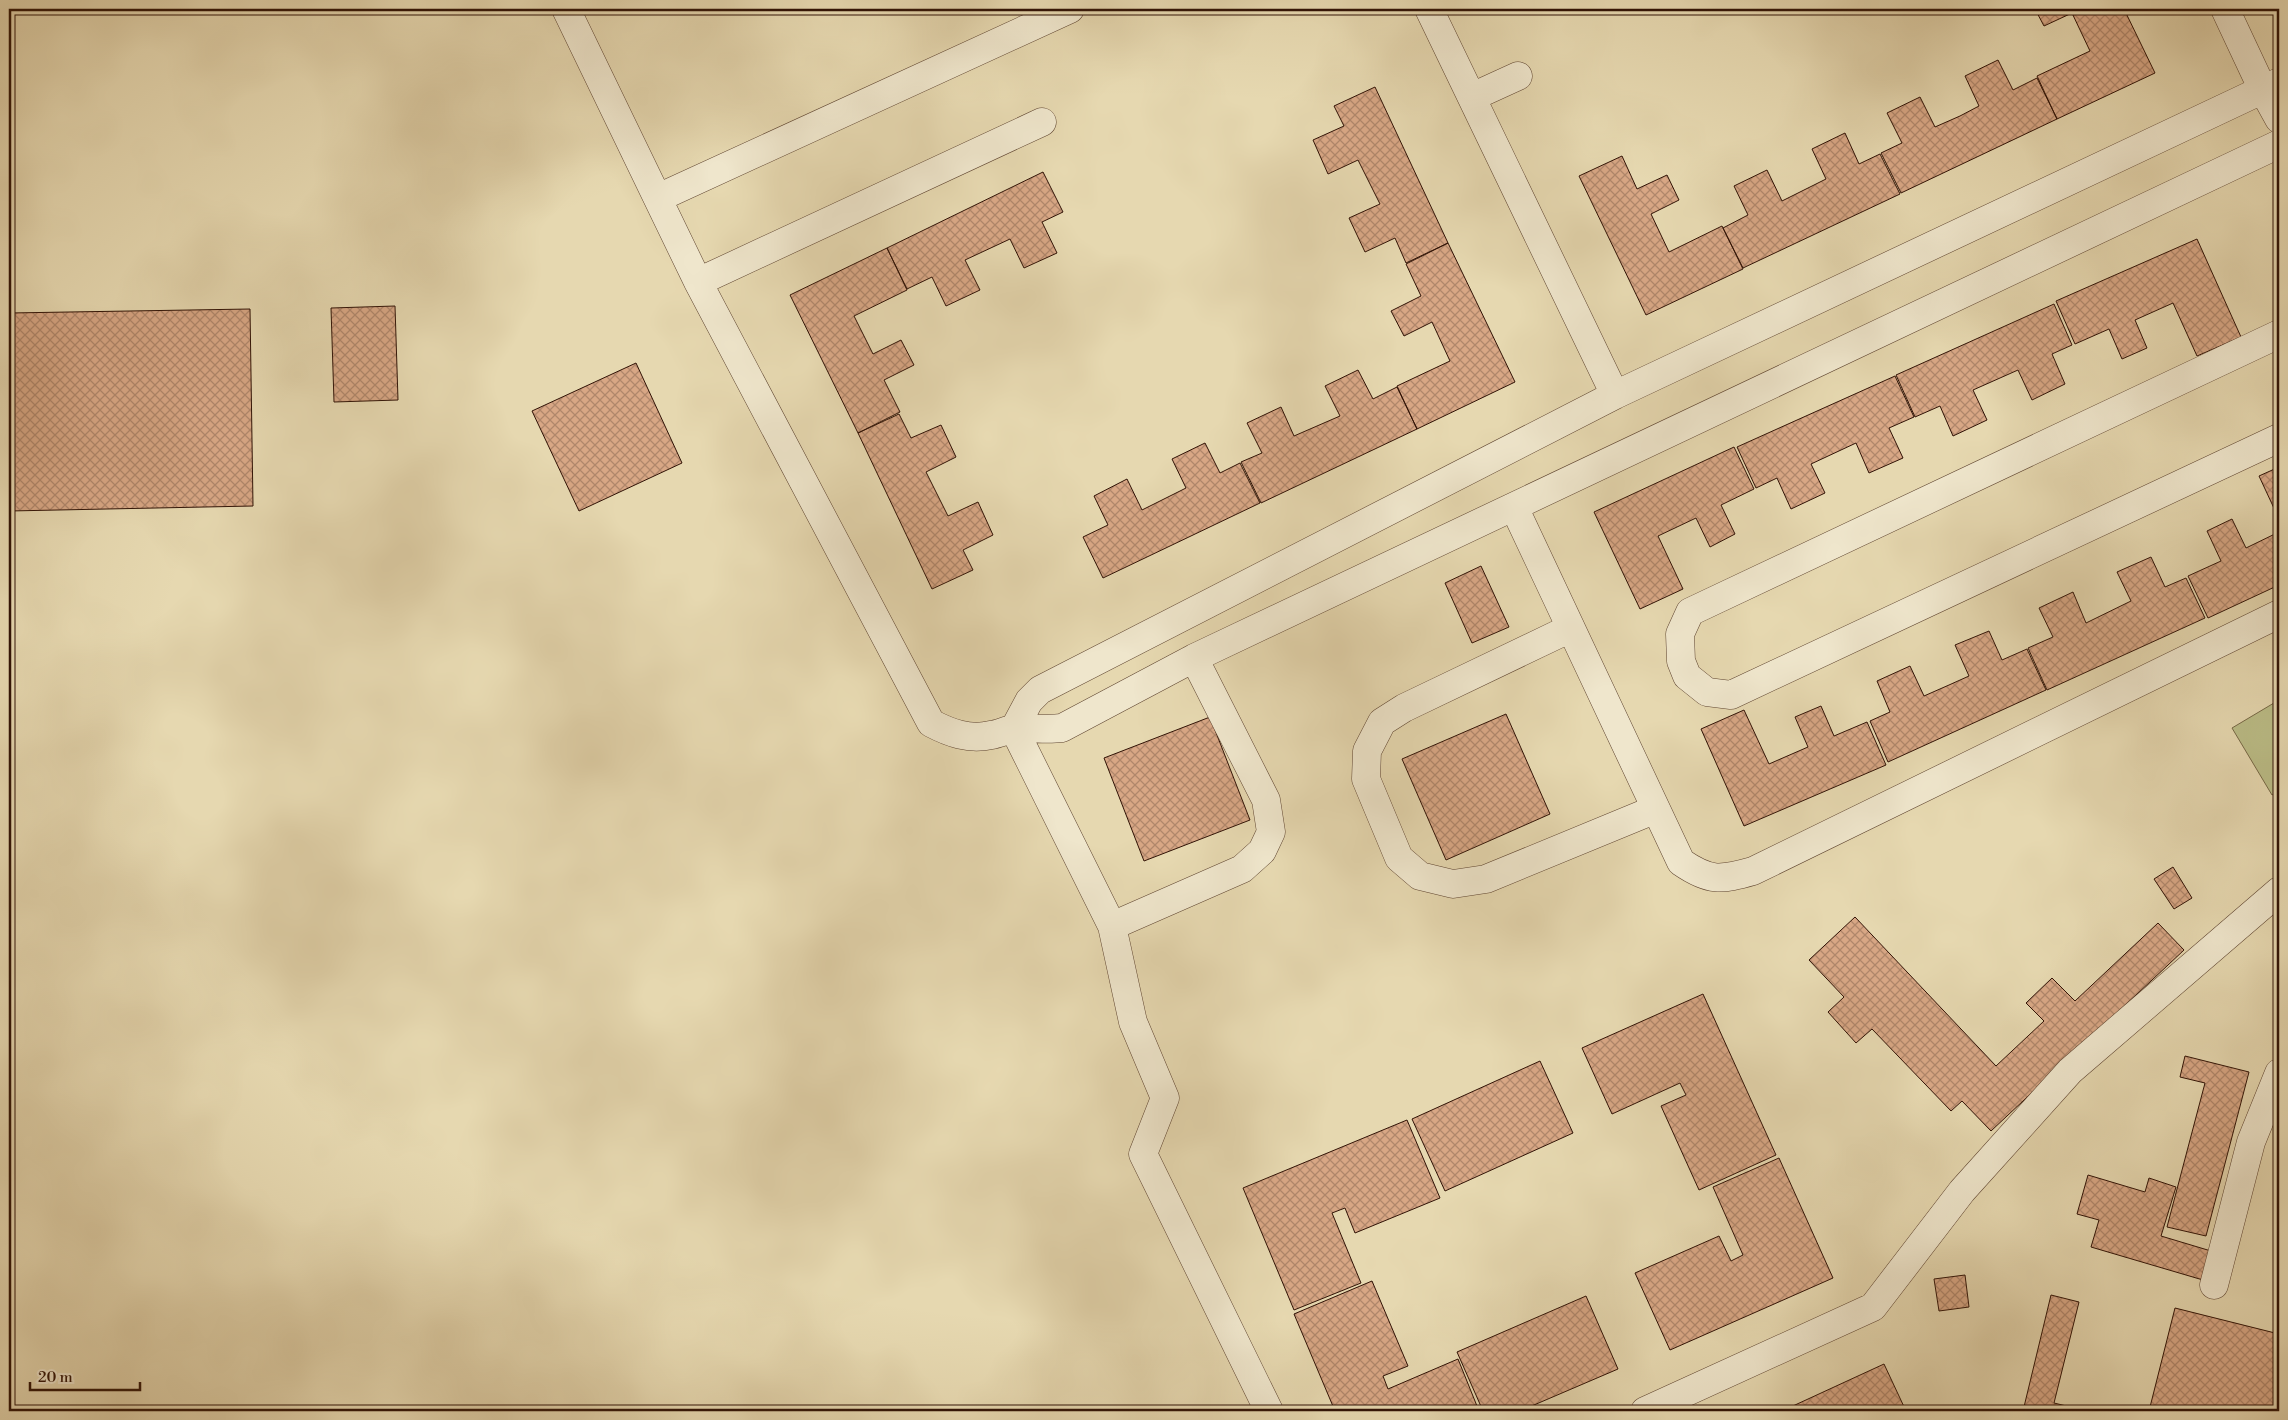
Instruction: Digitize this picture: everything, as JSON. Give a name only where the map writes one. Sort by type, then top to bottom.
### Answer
[{"type":"street","points":[[566,9],[698,282],[931,723],[948,732],[970,737],[991,736],[1014,729],[1042,730],[1062,728],[1194,658],[2279,144]]},
{"type":"street","points":[[658,198],[1070,9]]},
{"type":"street","points":[[1429,9],[1615,395]]},
{"type":"street","points":[[2225,9],[2271,86],[2279,119]]},
{"type":"street","points":[[1472,97],[1518,76]]},
{"type":"street","points":[[1014,729],[1029,701],[1040,690],[1615,395],[2271,86]]},
{"type":"street","points":[[698,282],[1042,122]]},
{"type":"street","points":[[2279,334],[1690,612],[1680,634],[1681,661],[1688,676],[1707,692],[1731,695],[2279,438]]},
{"type":"street","points":[[1514,507],[1681,862],[1698,874],[1726,879],[1753,871],[2279,614]]},
{"type":"street","points":[[1571,628],[1404,708],[1382,722],[1367,751],[1366,780],[1399,858],[1420,876],[1453,884],[1486,879],[1656,809]]},
{"type":"street","points":[[1112,926],[1242,868],[1262,852],[1271,832],[1266,800],[1194,658]]},
{"type":"street","points":[[1014,729],[1112,926],[1133,1022],[1165,1098],[1143,1154],[1269,1411]]},
{"type":"street","points":[[1645,1411],[1873,1307],[1962,1190],[2070,1071],[2279,891]]},
{"type":"street","points":[[2214,1285],[2252,1142],[2279,1073]]},
{"type":"green space","points":[[2279,700],[2279,791],[2272,795],[2232,728]]},
{"type":"building","points":[[2035,9],[2124,9],[2155,73],[2057,119],[2037,76],[2090,51],[2072,13],[2044,26]]},
{"type":"building","points":[[1998,60],[2013,90],[2037,78],[2057,119],[1901,193],[1881,153],[1902,143],[1887,113],[1920,97],[1935,127],[1960,116],[1979,106],[1965,76]]},
{"type":"building","points":[[1375,87],[1448,243],[1406,263],[1395,238],[1365,252],[1349,218],[1380,204],[1358,160],[1328,174],[1313,140],[1344,126],[1334,106]]},
{"type":"building","points":[[1845,133],[1859,164],[1880,154],[1900,194],[1743,268],[1723,228],[1748,215],[1734,186],[1767,170],[1782,201],[1826,179],[1812,149]]},
{"type":"building","points":[[1622,156],[1637,189],[1667,175],[1679,200],[1651,214],[1669,252],[1722,226],[1743,269],[1646,315],[1579,176]]},
{"type":"building","points":[[1043,172],[1063,212],[1042,222],[1057,253],[1024,268],[1010,239],[965,260],[980,290],[946,306],[932,277],[907,289],[887,248]]},
{"type":"building","points":[[2197,239],[2241,337],[2197,356],[2173,303],[2135,320],[2147,348],[2122,359],[2109,329],[2075,344],[2056,301]]},
{"type":"building","points":[[1448,243],[1515,382],[1417,429],[1397,386],[1450,361],[1432,322],[1404,336],[1391,311],[1421,296],[1406,264]]},
{"type":"building","points":[[887,248],[907,290],[854,316],[873,354],[901,340],[914,365],[884,380],[900,412],[858,433],[790,295]]},
{"type":"building","points":[[2054,304],[2072,345],[2052,354],[2065,384],[2032,400],[2018,370],[1973,390],[1987,420],[1953,436],[1940,406],[1915,417],[1896,375]]},
{"type":"building","points":[[395,306],[398,400],[334,402],[331,308]]},
{"type":"building","points":[[250,309],[253,506],[9,511],[9,313]]},
{"type":"building","points":[[636,363],[682,463],[579,511],[532,411]]},
{"type":"building","points":[[1358,370],[1373,399],[1397,387],[1417,429],[1261,503],[1241,462],[1262,453],[1247,423],[1281,407],[1294,436],[1340,416],[1325,386]]},
{"type":"building","points":[[1895,376],[1914,417],[1889,428],[1903,458],[1869,473],[1856,443],[1811,464],[1825,493],[1791,509],[1777,478],[1756,488],[1737,447]]},
{"type":"building","points":[[899,414],[911,438],[941,425],[956,457],[926,472],[948,516],[978,502],[993,535],[963,550],[973,570],[932,589],[858,433]]},
{"type":"building","points":[[1205,443],[1220,473],[1240,463],[1260,503],[1103,578],[1083,537],[1108,525],[1094,496],[1127,479],[1142,510],[1186,488],[1172,459]]},
{"type":"building","points":[[1734,447],[1754,489],[1721,505],[1735,534],[1710,547],[1696,518],[1658,536],[1683,589],[1640,609],[1594,512]]},
{"type":"building","points":[[2279,467],[2279,519],[2259,476]]},
{"type":"building","points":[[2232,519],[2246,548],[2279,532],[2279,585],[2208,618],[2188,576],[2221,561],[2207,531]]},
{"type":"building","points":[[2151,557],[2165,587],[2186,578],[2205,618],[2047,690],[2028,648],[2053,637],[2039,608],[2073,592],[2086,623],[2131,601],[2117,572]]},
{"type":"building","points":[[1481,566],[1509,627],[1472,643],[1445,583]]},
{"type":"building","points":[[1989,631],[2002,660],[2027,649],[2046,690],[1888,762],[1870,721],[1890,712],[1877,681],[1910,666],[1924,696],[1949,685],[1969,676],[1955,645]]},
{"type":"building","points":[[1821,706],[1834,736],[1867,722],[1886,765],[1744,826],[1701,729],[1744,710],[1769,764],[1808,747],[1795,717]]},
{"type":"building","points":[[1506,714],[1550,814],[1446,860],[1402,759]]},
{"type":"building","points":[[1210,717],[1250,820],[1144,861],[1104,758]]},
{"type":"building","points":[[2173,867],[2192,898],[2174,909],[2154,879]]},
{"type":"building","points":[[1855,917],[1996,1066],[2044,1021],[2026,1003],[2052,978],[2075,1001],[2158,923],[2184,950],[1991,1131],[1962,1101],[1951,1111],[1872,1029],[1856,1043],[1828,1012],[1844,997],[1809,960]]},
{"type":"building","points":[[1703,994],[1776,1155],[1699,1190],[1661,1106],[1686,1095],[1680,1083],[1612,1114],[1582,1048]]},
{"type":"building","points":[[2185,1056],[2249,1072],[2206,1236],[2167,1227],[2205,1083],[2180,1077]]},
{"type":"building","points":[[1540,1061],[1573,1133],[1445,1191],[1412,1119]]},
{"type":"building","points":[[1407,1120],[1440,1198],[1355,1233],[1345,1208],[1332,1213],[1361,1283],[1294,1310],[1243,1188]]},
{"type":"building","points":[[1779,1158],[1833,1278],[1670,1350],[1635,1273],[1719,1236],[1731,1261],[1743,1255],[1713,1187]]},
{"type":"building","points":[[2088,1175],[2145,1192],[2149,1178],[2176,1187],[2161,1236],[2211,1251],[2203,1280],[2091,1247],[2099,1220],[2077,1214]]},
{"type":"building","points":[[1965,1275],[1969,1307],[1939,1311],[1934,1279]]},
{"type":"building","points":[[1372,1281],[1408,1366],[1383,1376],[1388,1389],[1458,1359],[1479,1411],[1335,1411],[1294,1314]]},
{"type":"building","points":[[2051,1295],[2079,1302],[2054,1403],[2087,1411],[2023,1411]]},
{"type":"building","points":[[1586,1296],[1618,1369],[1520,1411],[1483,1411],[1457,1352]]},
{"type":"building","points":[[2175,1308],[2279,1334],[2279,1411],[2149,1411]]},
{"type":"building","points":[[1884,1364],[1906,1411],[1782,1411]]}]
